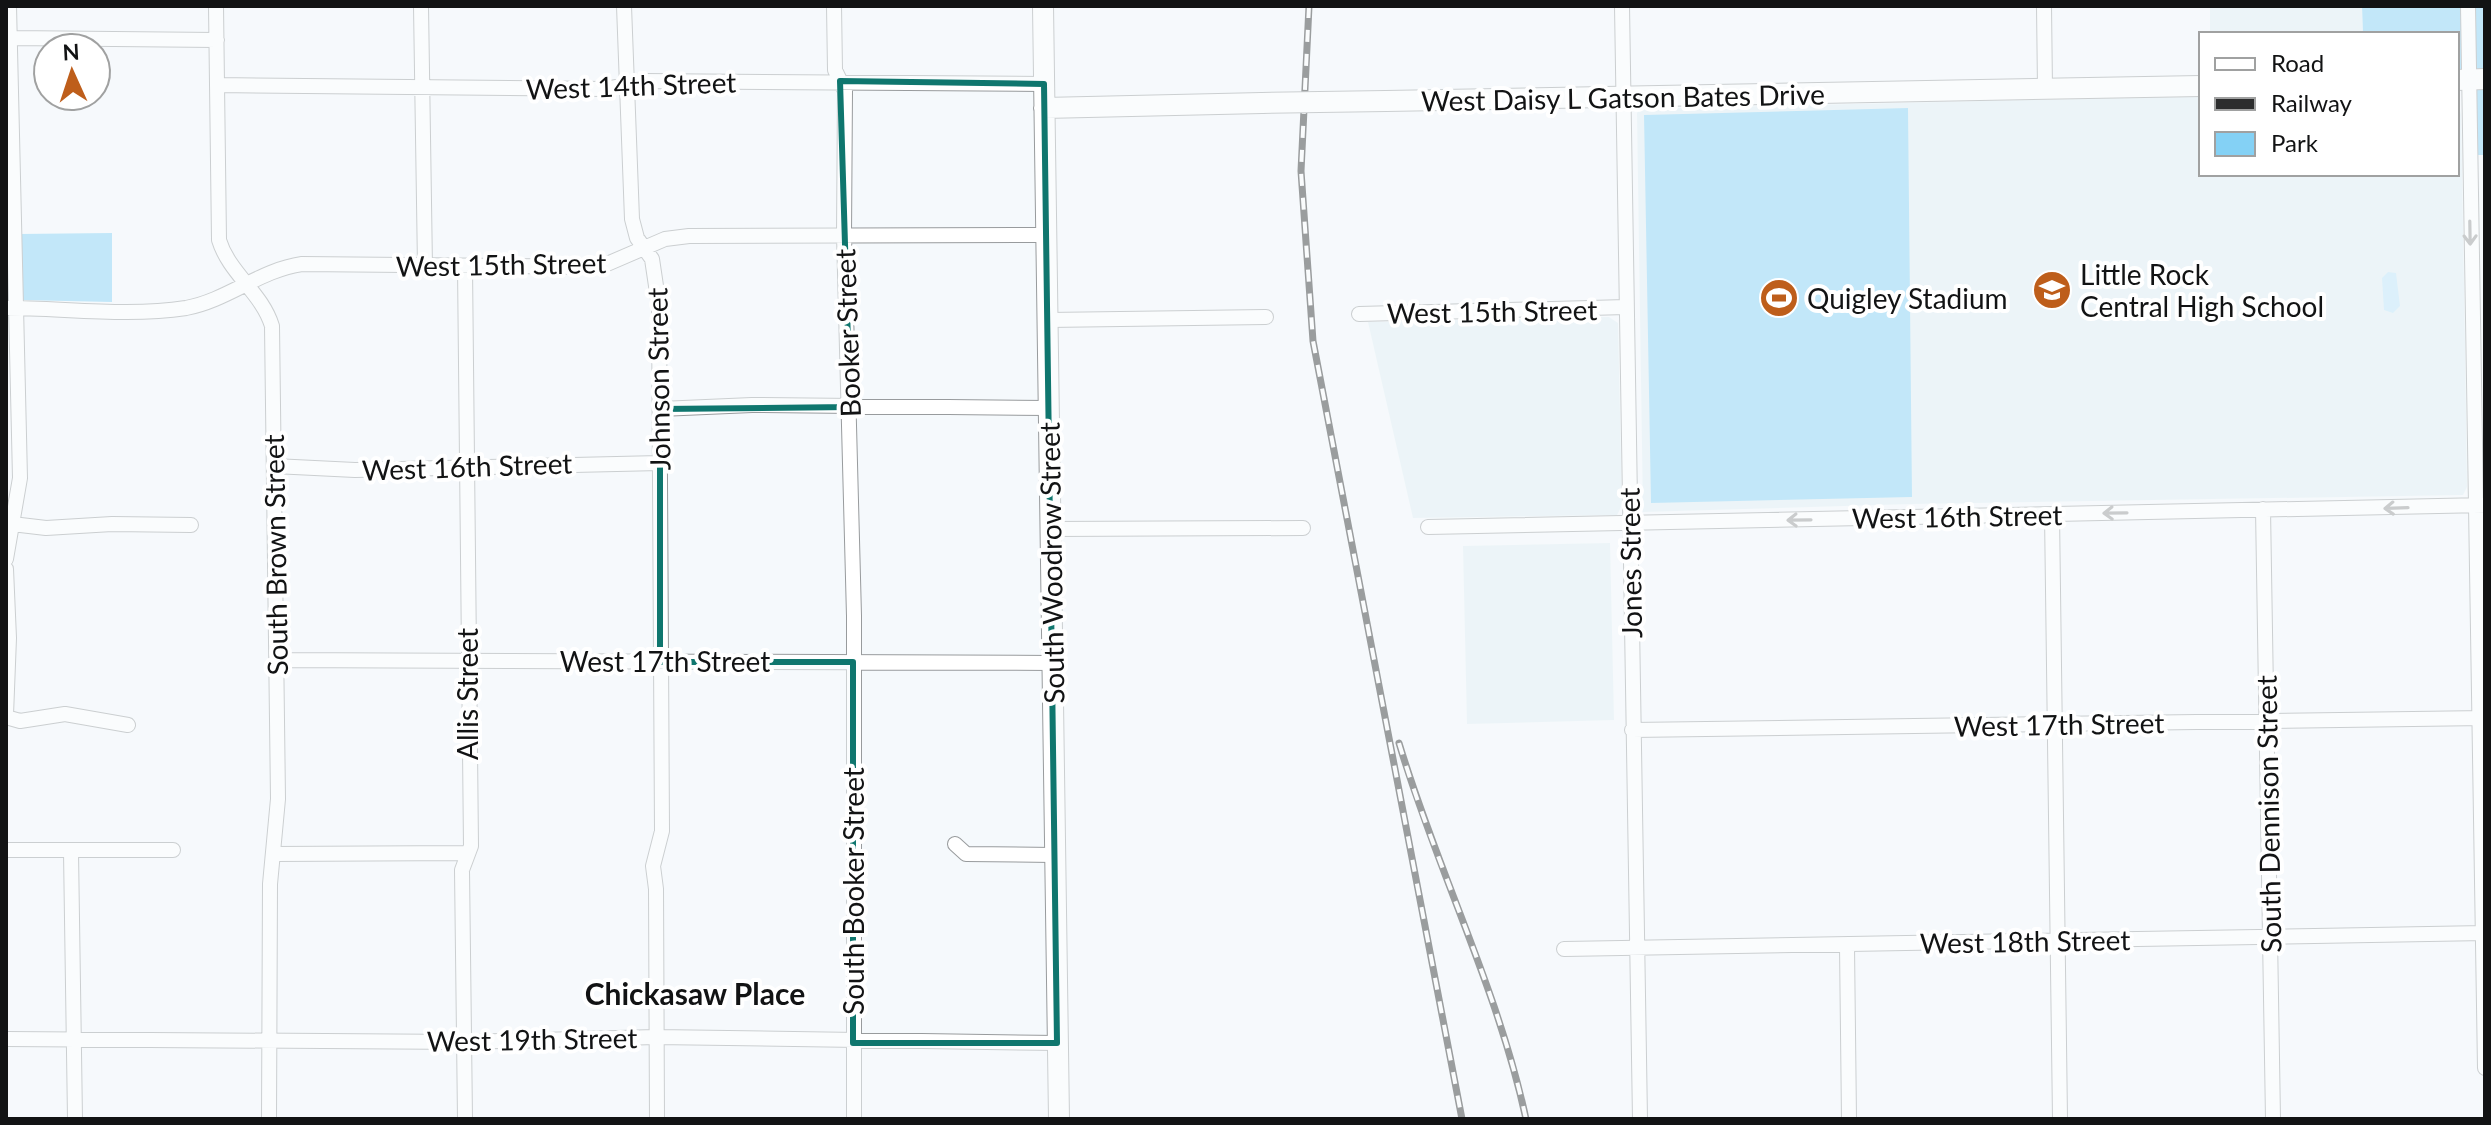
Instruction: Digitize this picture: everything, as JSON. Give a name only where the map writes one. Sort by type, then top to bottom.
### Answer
[{"type":"street","points":[[6,559],[20,478],[10,308],[9,6]]},
{"type":"street","name":"South Brown Street","points":[[216,6],[219,240],[225,256],[263,305],[272,326],[278,799],[268,948],[269,1119]]},
{"type":"street","points":[[421,6],[425,267]]},
{"type":"street","name":"Johnson Street","points":[[624,6],[632,219],[656,275],[659,306],[662,831],[653,866],[656,889],[657,1119]]},
{"type":"street","name":"Booker Street","points":[[834,6],[835,70],[845,91],[844,235],[853,662]]},
{"type":"street","name":"South Woodrow Street","points":[[1043,6],[1059,1119]]},
{"type":"street","name":"Jones Street","points":[[1622,6],[1640,1119]]},
{"type":"street","points":[[2044,6],[2045,89]]},
{"type":"street","points":[[2468,6],[2480,506],[2485,1068]]},
{"type":"street","points":[[11,38],[217,40]]},
{"type":"street","name":"West 14th Street","points":[[217,85],[606,89],[643,81],[1044,84]]},
{"type":"street","name":"West Daisy L Gatson Bates Drive","points":[[1044,108],[2199,86]]},
{"type":"street","name":"West 15th Street","points":[[10,308],[186,308],[276,269],[302,264],[600,267],[665,239],[689,236],[1046,235]]},
{"type":"street","name":"Allis Street","points":[[465,267],[468,465],[468,853],[462,870],[465,1119]]},
{"type":"street","name":"West 15th Street","points":[[1359,314],[1626,307]]},
{"type":"street","points":[[1048,320],[1266,317]]},
{"type":"street","points":[[660,409],[1049,408]]},
{"type":"street","name":"West 16th Street","points":[[274,466],[355,470],[468,465],[660,463]]},
{"type":"street","name":"West 16th Street","points":[[1428,527],[2480,506]]},
{"type":"street","name":"South Dennison Street","points":[[2263,509],[2273,1119]]},
{"type":"street","points":[[2052,514],[2060,1119]]},
{"type":"street","points":[[12,524],[46,528],[112,524],[191,525]]},
{"type":"street","points":[[1051,529],[1303,528]]},
{"type":"street","points":[[6,569],[9,638],[6,716],[20,721],[65,714],[128,725]]},
{"type":"street","name":"West 17th Street","points":[[277,660],[1053,663]]},
{"type":"street","name":"South Booker Street","points":[[853,662],[854,1119]]},
{"type":"street","name":"West 17th Street","points":[[1632,730],[2482,718]]},
{"type":"street","points":[[955,844],[966,854],[1054,855]]},
{"type":"street","points":[[6,850],[173,850]]},
{"type":"street","points":[[71,852],[75,1119]]},
{"type":"street","points":[[274,854],[468,853]]},
{"type":"street","name":"West 18th Street","points":[[1564,949],[2483,933]]},
{"type":"street","points":[[1847,946],[1849,1119]]},
{"type":"street","name":"West 19th Street","points":[[6,1039],[465,1042],[656,1037],[853,1043],[1057,1043]]},
{"type":"highlighted area","points":[[840,81],[1044,84],[1057,1043],[853,1043],[853,662],[660,662],[660,409],[850,407]]},
{"type":"shaded area","points":[[2210,6],[2362,6],[2363,32],[2210,32]]},
{"type":"shaded area","name":"Little Rock Central High School","points":[[2199,96],[2199,176],[2459,176],[2459,105],[2467,487],[2463,495],[1911,504],[1643,512],[1637,113],[1640,109]]},
{"type":"shaded area","points":[[2388,272],[2396,273],[2400,306],[2393,313],[2384,310],[2382,278]]},
{"type":"shaded area","points":[[1609,317],[1618,323],[1622,505],[1617,515],[1413,518],[1368,322]]},
{"type":"shaded area","points":[[1610,543],[1614,720],[1467,724],[1463,546]]},
{"type":"green space","points":[[2362,6],[2485,6],[2485,155],[2470,155],[2468,80],[2459,80],[2459,32],[2363,32]]},
{"type":"green space","name":"Quigley Stadium","points":[[1908,108],[1912,497],[1651,503],[1644,115]]},
{"type":"green space","points":[[112,233],[112,302],[19,300],[18,234]]},
{"type":"railway","points":[[1309,6],[1301,171],[1313,341],[1462,1119]]},
{"type":"railway","points":[[1399,743],[1500,1023],[1526,1119]]},
{"type":"place","name":"Little Rock Central High School","points":[[2052,290]]},
{"type":"place","name":"Quigley Stadium","points":[[1779,298]]},
{"type":"district","name":"Chickasaw Place","points":[[695,993]]}]
